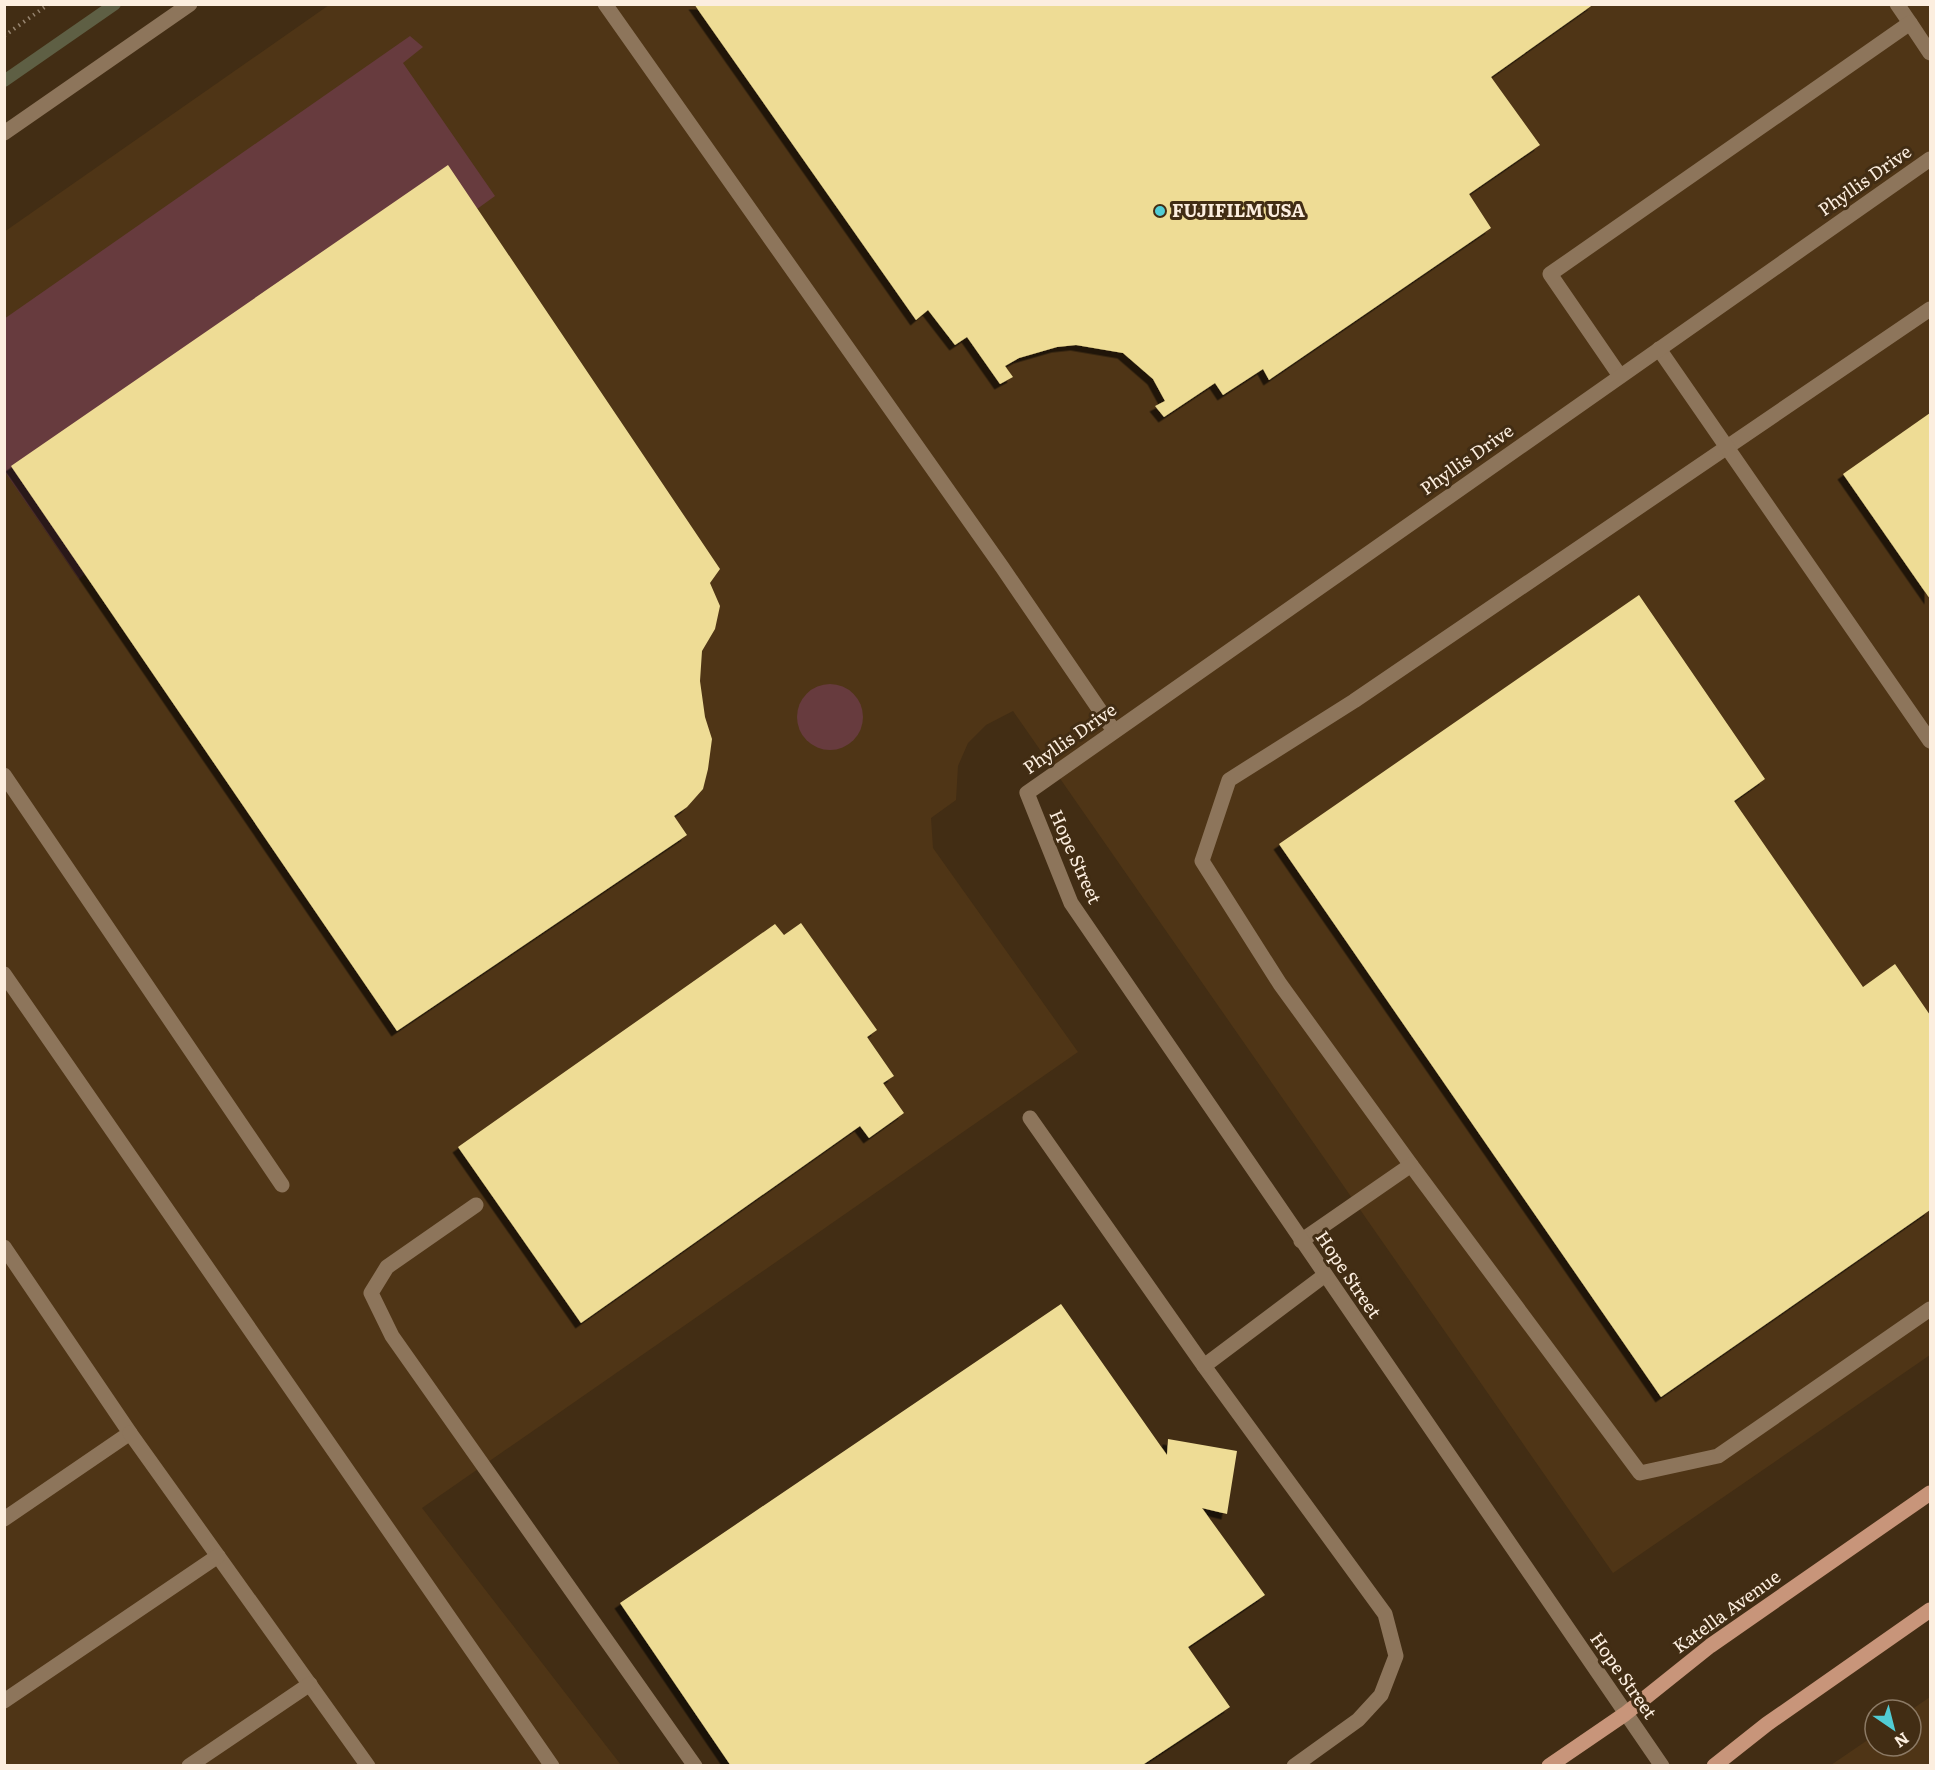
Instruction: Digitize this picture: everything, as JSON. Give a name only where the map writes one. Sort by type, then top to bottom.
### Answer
[{"type":"main road","name":"Katella Avenue","points":[[1549,1766],[1625,1714],[1710,1646],[1930,1493]]},
{"type":"main road","points":[[1714,1766],[1767,1724],[1930,1610]]},
{"type":"street","points":[[4,133],[190,4]]},
{"type":"street","points":[[605,4],[1002,567],[1114,731]]},
{"type":"street","points":[[1897,4],[1930,53]]},
{"type":"street","points":[[1620,376],[1550,274],[1910,23]]},
{"type":"street","name":"Phyllis Drive","points":[[1027,793],[1930,159]]},
{"type":"street","points":[[1930,309],[1354,701],[1229,780],[1202,861],[1280,984],[1411,1165],[1640,1473],[1718,1456],[1930,1309]]},
{"type":"street","points":[[1659,349],[1930,741]]},
{"type":"street","points":[[4,775],[282,1185]]},
{"type":"street","name":"Hope Street","points":[[1027,793],[1071,903],[1662,1766]]},
{"type":"street","points":[[4,974],[552,1766]]},
{"type":"street","points":[[1030,1118],[1204,1366],[1385,1614],[1396,1656],[1381,1695],[1358,1720],[1294,1766]]},
{"type":"street","points":[[1301,1241],[1411,1165]]},
{"type":"street","points":[[476,1205],[387,1267],[371,1293],[392,1336],[695,1766]]},
{"type":"street","points":[[4,1247],[130,1433],[368,1766]]},
{"type":"street","points":[[1204,1366],[1325,1275]]},
{"type":"street","points":[[4,1519],[130,1433]]},
{"type":"street","points":[[4,1701],[218,1556]]},
{"type":"street","points":[[189,1766],[309,1684]]},
{"type":"path","points":[[4,36],[49,4]]},
{"type":"shaded area","points":[[329,5],[1930,5],[1930,1355],[1613,1573],[1013,711],[986,725],[968,743],[958,766],[956,800],[931,818],[933,848],[1078,1052],[422,1508],[621,1765],[5,1765],[4,232]]},
{"type":"shaded area","points":[[410,36],[423,47],[403,63],[495,196],[477,209],[79,579],[5,472],[4,319]]},
{"type":"shaded area","points":[[823,684],[837,684],[849,689],[858,698],[863,717],[861,730],[854,741],[837,750],[823,750],[811,745],[802,736],[797,724],[797,710],[802,698],[811,689]]},
{"type":"shaded area","points":[[1930,1697],[1930,1765],[1831,1765],[1863,1743],[1863,1758],[1923,1758],[1923,1702]]},
{"type":"building","name":"FUJIFILM USA","points":[[694,4],[1594,4],[1491,77],[1540,145],[1469,194],[1491,228],[1269,380],[1263,369],[1223,395],[1215,383],[1164,417],[1155,406],[1165,401],[1153,379],[1123,353],[1076,345],[1057,347],[1019,358],[1005,366],[1013,377],[1000,384],[967,337],[955,345],[928,310],[916,320]]},
{"type":"building","points":[[448,165],[720,569],[710,583],[720,606],[715,629],[702,651],[700,681],[705,717],[712,739],[708,769],[703,789],[687,807],[674,816],[687,835],[397,1031],[11,466]]},
{"type":"building","points":[[1930,413],[1930,599],[1843,474]]},
{"type":"building","points":[[1639,595],[1765,779],[1734,801],[1863,987],[1895,964],[1930,1015],[1930,1210],[1661,1397],[1279,844]]},
{"type":"building","points":[[801,923],[877,1030],[867,1037],[894,1076],[883,1083],[904,1113],[869,1138],[860,1126],[581,1323],[458,1147],[775,924],[784,935]]},
{"type":"building","points":[[1061,1304],[1167,1455],[1168,1439],[1237,1451],[1227,1514],[1202,1508],[1265,1595],[1188,1647],[1230,1707],[1141,1766],[731,1766],[620,1603]]},
{"type":"waterway","points":[[4,81],[115,4]]},
{"type":"place","name":"FUJIFILM USA","points":[[1160,211]]}]
